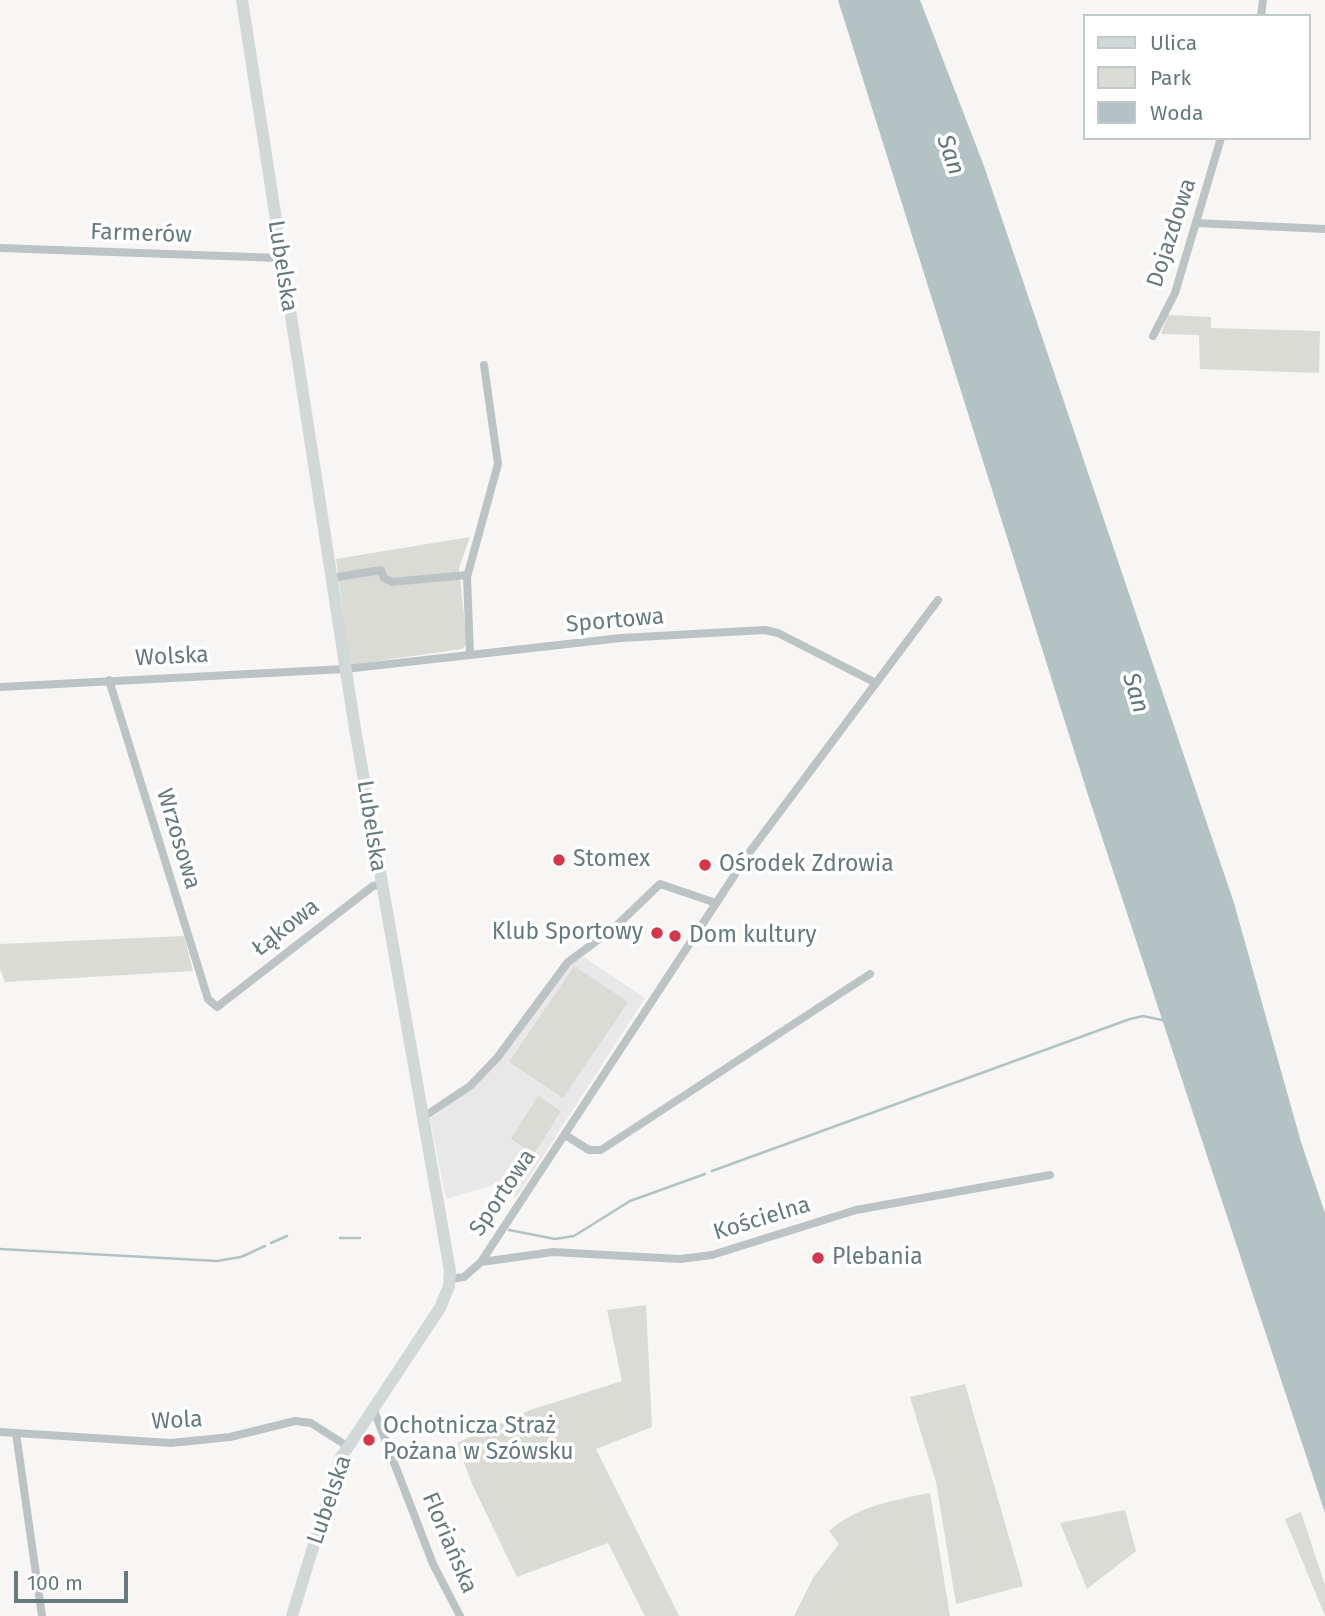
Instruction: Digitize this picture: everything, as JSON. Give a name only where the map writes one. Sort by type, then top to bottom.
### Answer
[{"type":"main road","name":"Lubelska","points":[[242,0],[280,258],[380,885],[449,1259],[449,1279],[435,1316],[347,1446],[334,1473],[292,1616]]},
{"type":"street","name":"Dojazdowa","points":[[1153,337],[1175,293],[1220,140]]},
{"type":"street","points":[[1196,223],[1325,229]]},
{"type":"street","name":"Farmerów","points":[[0,247],[280,258]]},
{"type":"street","points":[[470,654],[467,575],[498,464],[484,365]]},
{"type":"street","points":[[331,578],[381,570],[384,578],[391,582],[467,575]]},
{"type":"street","name":"Sportowa","points":[[449,1279],[464,1277],[481,1262],[786,801],[937,600]]},
{"type":"street","name":"Sportowa","points":[[345,669],[621,638],[765,630],[778,633],[876,683]]},
{"type":"street","name":"Wolska","points":[[0,687],[345,669]]},
{"type":"street","name":"Wrzosowa","points":[[108,680],[208,999],[217,1007]]},
{"type":"street","points":[[422,1118],[470,1086],[497,1058],[568,962],[613,929],[660,884],[716,903]]},
{"type":"street","name":"Łąkowa","points":[[217,1007],[373,886],[380,885]]},
{"type":"street","points":[[565,1135],[589,1150],[601,1150],[870,974]]},
{"type":"street","name":"Kościelna","points":[[481,1262],[553,1252],[680,1258],[712,1255],[856,1210],[1050,1175]]},
{"type":"street","name":"Floriańska","points":[[373,1408],[433,1564],[460,1616]]},
{"type":"street","name":"Wola","points":[[0,1432],[171,1443],[230,1437],[295,1421],[311,1423],[347,1446]]},
{"type":"street","points":[[16,1433],[42,1616]]},
{"type":"shaded area","points":[[584,957],[645,998],[516,1198],[497,1184],[446,1199],[430,1119],[470,1089],[573,961]]},
{"type":"green space","points":[[1168,315],[1211,317],[1211,328],[1320,331],[1319,373],[1200,369],[1199,335],[1161,334]]},
{"type":"green space","points":[[470,537],[459,568],[467,644],[462,649],[350,665],[336,559]]},
{"type":"green space","points":[[184,936],[193,971],[5,982],[0,969],[0,944]]},
{"type":"green space","points":[[574,966],[628,1002],[563,1098],[509,1062]]},
{"type":"green space","points":[[538,1096],[561,1111],[534,1154],[511,1139]]},
{"type":"green space","points":[[646,1305],[652,1427],[596,1449],[679,1616],[645,1616],[608,1543],[517,1577],[472,1484],[457,1443],[530,1410],[622,1381],[607,1310]]},
{"type":"green space","points":[[965,1384],[1023,1586],[956,1604],[936,1482],[910,1397]]},
{"type":"green space","points":[[930,1493],[950,1616],[794,1616],[813,1578],[839,1544],[829,1531],[864,1510]]},
{"type":"green space","points":[[1125,1510],[1136,1551],[1087,1589],[1060,1523]]},
{"type":"green space","points":[[1301,1512],[1325,1585],[1325,1616],[1285,1519]]},
{"type":"water","name":"San","points":[[838,0],[920,0],[984,166],[1234,903],[1301,1142],[1325,1213],[1325,1513],[1088,795]]},
{"type":"waterway","points":[[712,1171],[1130,1019],[1143,1016],[1162,1020]]},
{"type":"waterway","points":[[509,1230],[555,1239],[574,1236],[630,1201],[705,1174]]},
{"type":"waterway","points":[[271,1243],[287,1236]]},
{"type":"waterway","points":[[340,1238],[360,1238]]},
{"type":"waterway","points":[[0,1249],[217,1261],[241,1257],[265,1246]]},
{"type":"place","name":"Stomex","points":[[559,860]]},
{"type":"place","name":"Ośrodek Zdrowia","points":[[705,865]]},
{"type":"place","name":"Klub Sportowy","points":[[657,933]]},
{"type":"place","name":"Dom kultury","points":[[675,936]]},
{"type":"place","name":"Plebania","points":[[818,1258]]},
{"type":"place","name":"Ochotnicza Straż Pożana w Szówsku","points":[[369,1440]]}]
